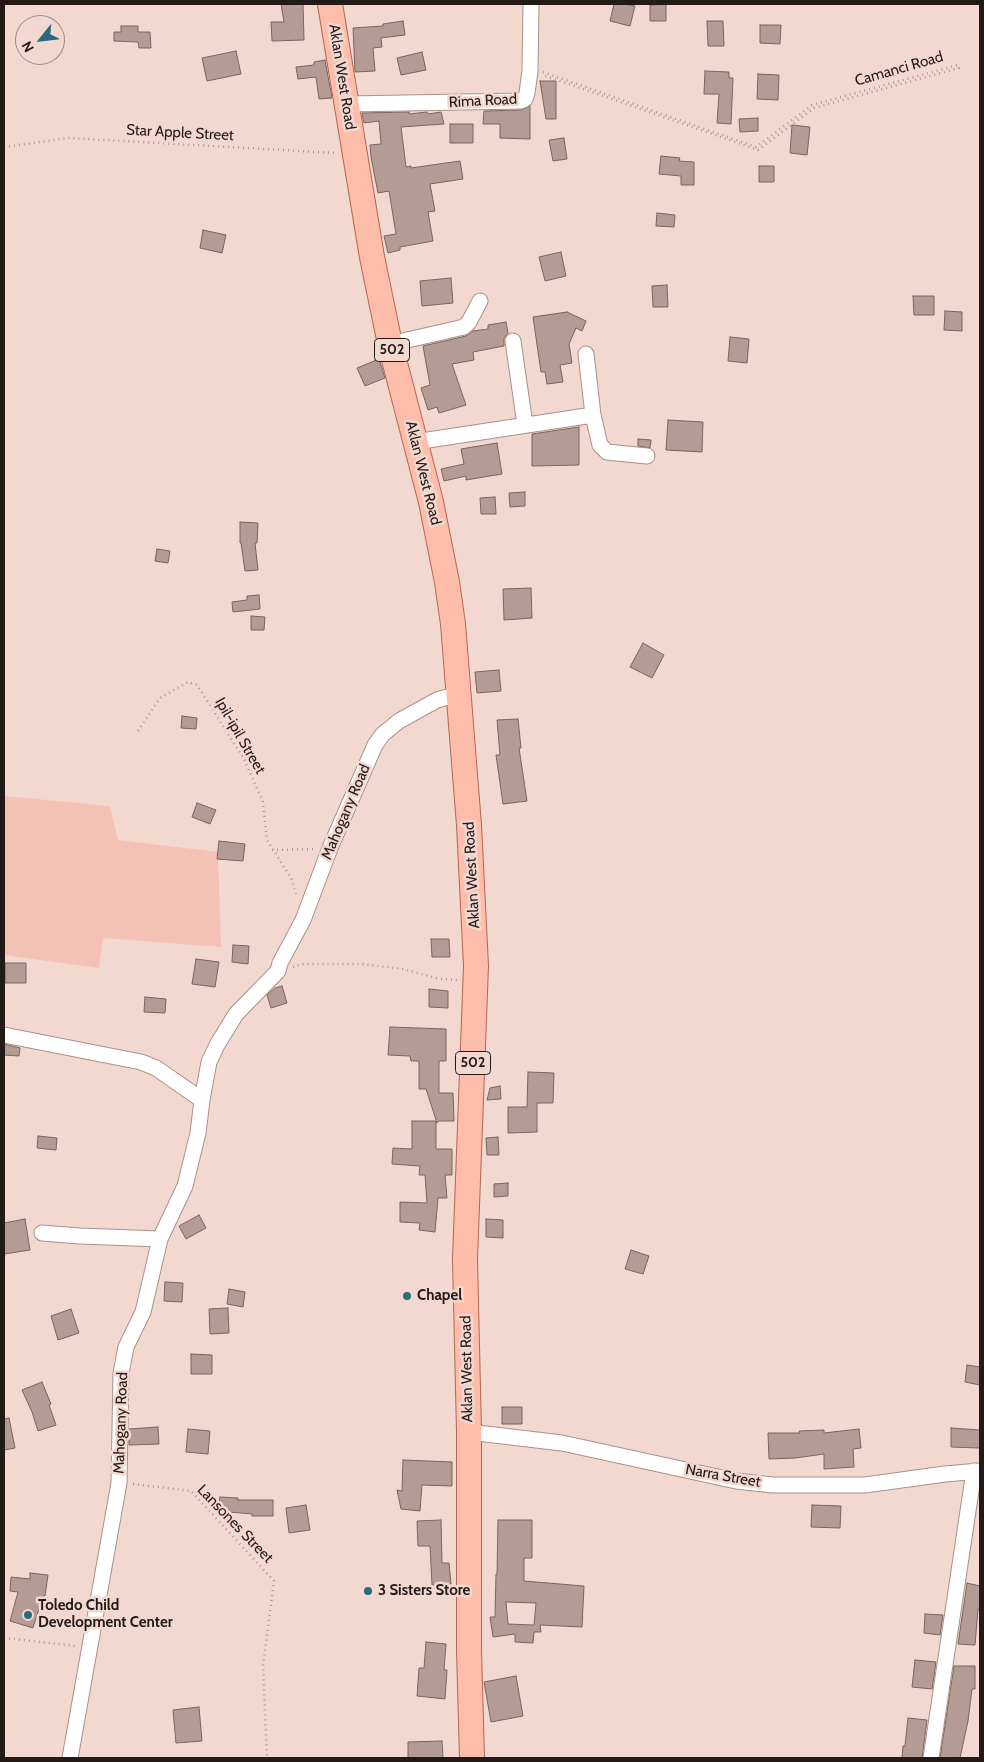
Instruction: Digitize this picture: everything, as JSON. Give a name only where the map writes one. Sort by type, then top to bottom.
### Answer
[{"type":"main road","name":"Aklan West Road","points":[[330,4],[372,256],[390,344],[433,512],[447,582],[453,624],[470,825],[475,920],[475,981],[465,1258],[469,1432],[469,1640],[472,1758]]},
{"type":"street","name":"Rima Road","points":[[347,104],[521,102],[525,99],[527,93],[530,69],[531,4]]},
{"type":"street","points":[[390,344],[464,327],[469,322],[480,301]]},
{"type":"street","points":[[513,341],[525,425]]},
{"type":"street","points":[[586,354],[593,415],[600,445],[607,452],[647,456]]},
{"type":"street","points":[[415,442],[593,415]]},
{"type":"street","name":"Mahogany Road","points":[[70,1758],[88,1648],[119,1483],[121,1373],[126,1346],[143,1312],[160,1239],[184,1186],[198,1133],[209,1062],[236,1014],[278,971],[280,963],[303,920],[330,848],[375,744],[383,734],[399,721],[437,700],[458,694]]},
{"type":"street","points":[[4,1035],[141,1062],[156,1068],[202,1100]]},
{"type":"street","points":[[42,1233],[160,1239]]},
{"type":"street","name":"Narra Street","points":[[469,1432],[562,1443],[736,1481],[773,1485],[865,1485],[977,1471]]},
{"type":"street","points":[[930,1758],[977,1471]]},
{"type":"path","name":"Camanci Road","points":[[958,65],[959,68],[814,108],[758,150],[530,69],[756,147],[812,105],[958,65]]},
{"type":"path","name":"Star Apple Street","points":[[4,147],[69,138],[355,155]]},
{"type":"path","name":"Ipil-ipil Street","points":[[138,731],[160,698],[188,682],[197,685],[244,759],[263,802],[267,840],[291,878],[303,920]]},
{"type":"path","points":[[272,850],[330,848]]},
{"type":"path","points":[[278,971],[302,964],[362,964],[403,969],[440,979],[475,981]]},
{"type":"path","name":"Lansones Street","points":[[119,1483],[191,1490],[274,1581],[264,1666],[267,1758]]},
{"type":"path","points":[[4,1638],[88,1648]]},
{"type":"shaded area","points":[[4,796],[110,806],[118,840],[218,852],[221,947],[103,938],[99,968],[4,955]]},
{"type":"building","points":[[281,4],[303,4],[304,40],[272,41],[271,22],[284,22]]},
{"type":"building","points":[[614,4],[635,6],[630,26],[610,21]]},
{"type":"building","points":[[666,4],[666,21],[650,21],[650,5]]},
{"type":"building","points":[[403,21],[405,35],[381,38],[382,47],[373,48],[375,71],[355,72],[353,28],[383,26],[383,24]]},
{"type":"building","points":[[707,21],[723,21],[724,46],[708,46]]},
{"type":"building","points":[[760,25],[781,25],[780,44],[760,43]]},
{"type":"building","points":[[121,26],[138,26],[138,32],[150,32],[151,48],[139,48],[138,42],[114,41],[114,32],[121,32]]},
{"type":"building","points":[[236,51],[241,74],[207,81],[202,58]]},
{"type":"building","points":[[422,52],[426,70],[401,75],[397,58]]},
{"type":"building","points":[[325,60],[332,98],[319,99],[316,77],[298,79],[296,67],[314,65],[314,62]]},
{"type":"building","points":[[705,71],[729,72],[729,78],[733,78],[731,124],[717,123],[719,94],[704,94]]},
{"type":"building","points":[[758,74],[779,75],[778,100],[757,99]]},
{"type":"building","points":[[540,81],[556,81],[556,119],[546,119]]},
{"type":"building","points":[[530,106],[530,139],[500,138],[500,124],[483,124],[484,111],[521,110]]},
{"type":"building","points":[[409,112],[409,114],[427,112],[428,114],[441,112],[444,124],[401,127],[406,167],[411,166],[411,168],[460,161],[463,179],[430,184],[435,211],[428,212],[433,241],[400,247],[400,250],[388,253],[384,236],[396,234],[389,191],[378,193],[370,145],[381,144],[379,121],[364,123],[362,113]]},
{"type":"building","points":[[758,118],[758,131],[740,132],[739,119]]},
{"type":"building","points":[[450,124],[473,124],[473,143],[450,143]]},
{"type":"building","points":[[792,125],[810,127],[807,155],[790,153]]},
{"type":"building","points":[[564,138],[567,159],[553,161],[549,140]]},
{"type":"building","points":[[661,156],[680,158],[679,161],[694,162],[694,185],[681,185],[681,176],[659,174]]},
{"type":"building","points":[[759,166],[774,166],[774,182],[759,182]]},
{"type":"building","points":[[657,213],[675,215],[674,227],[656,226]]},
{"type":"building","points":[[203,230],[226,235],[222,253],[200,248]]},
{"type":"building","points":[[561,252],[566,276],[545,281],[539,257]]},
{"type":"building","points":[[451,278],[453,303],[422,306],[420,281]]},
{"type":"building","points":[[667,285],[668,307],[653,307],[652,286]]},
{"type":"building","points":[[913,296],[934,296],[934,315],[914,315]]},
{"type":"building","points":[[945,311],[962,312],[962,331],[944,330]]},
{"type":"building","points":[[567,312],[586,321],[582,331],[576,328],[569,344],[572,363],[560,365],[563,382],[547,384],[545,372],[541,372],[533,317]]},
{"type":"building","points":[[506,322],[508,333],[504,338],[504,346],[473,352],[474,360],[452,364],[466,405],[439,413],[437,407],[428,410],[421,388],[430,385],[423,346],[466,336],[473,331],[488,329],[488,325]]},
{"type":"building","points":[[730,337],[749,339],[747,363],[728,361]]},
{"type":"building","points":[[379,359],[385,378],[365,386],[357,368]]},
{"type":"building","points":[[668,420],[703,422],[702,452],[666,450]]},
{"type":"building","points":[[579,427],[579,465],[532,466],[532,434]]},
{"type":"building","points":[[638,439],[651,440],[650,448],[638,446]]},
{"type":"building","points":[[497,443],[502,474],[466,480],[466,476],[444,481],[441,469],[464,464],[461,449]]},
{"type":"building","points":[[525,492],[525,506],[510,507],[509,493]]},
{"type":"building","points":[[495,497],[496,514],[481,514],[480,498]]},
{"type":"building","points":[[240,522],[258,523],[257,543],[255,543],[258,570],[245,571],[240,543]]},
{"type":"building","points":[[157,549],[170,551],[168,563],[155,561]]},
{"type":"building","points":[[531,588],[532,618],[504,620],[503,589]]},
{"type":"building","points":[[259,595],[260,609],[233,612],[232,602],[247,600],[247,596]]},
{"type":"building","points":[[251,616],[265,617],[264,630],[251,630]]},
{"type":"building","points":[[643,643],[664,655],[652,678],[630,667]]},
{"type":"building","points":[[499,670],[501,691],[477,693],[475,672]]},
{"type":"building","points":[[182,716],[197,718],[196,729],[181,728]]},
{"type":"building","points":[[518,719],[521,748],[519,748],[527,801],[503,804],[496,755],[500,755],[497,720]]},
{"type":"building","points":[[197,803],[216,810],[210,824],[192,817]]},
{"type":"building","points":[[219,841],[245,844],[243,861],[217,859]]},
{"type":"building","points":[[431,939],[449,939],[450,957],[432,957]]},
{"type":"building","points":[[233,945],[249,946],[248,964],[232,962]]},
{"type":"building","points":[[196,959],[219,962],[215,987],[192,984]]},
{"type":"building","points":[[5,963],[26,963],[26,983],[5,983]]},
{"type":"building","points":[[282,986],[287,1003],[271,1008],[267,995],[275,988]]},
{"type":"building","points":[[429,989],[448,991],[448,1008],[429,1007]]},
{"type":"building","points":[[145,997],[166,999],[165,1013],[144,1012]]},
{"type":"building","points":[[390,1027],[446,1029],[446,1061],[439,1061],[439,1093],[453,1093],[454,1121],[439,1121],[437,1123],[426,1089],[419,1089],[419,1061],[411,1061],[410,1056],[388,1055]]},
{"type":"building","points":[[4,1044],[20,1048],[19,1056],[4,1055]]},
{"type":"building","points":[[528,1072],[554,1073],[553,1103],[537,1103],[537,1132],[508,1133],[508,1107],[527,1107]]},
{"type":"building","points":[[500,1086],[501,1099],[487,1100],[490,1088]]},
{"type":"building","points":[[412,1121],[436,1121],[436,1149],[452,1149],[452,1175],[445,1175],[447,1198],[438,1198],[435,1232],[419,1230],[420,1223],[400,1222],[400,1202],[427,1203],[425,1175],[419,1175],[420,1166],[392,1164],[393,1148],[412,1149]]},
{"type":"building","points":[[38,1136],[57,1138],[56,1150],[37,1148]]},
{"type":"building","points":[[498,1137],[499,1155],[487,1155],[486,1138]]},
{"type":"building","points":[[508,1183],[508,1196],[494,1197],[494,1184]]},
{"type":"building","points":[[199,1215],[206,1228],[186,1239],[179,1226]]},
{"type":"building","points":[[25,1219],[30,1250],[4,1254],[4,1223]]},
{"type":"building","points":[[486,1219],[503,1220],[503,1238],[486,1237]]},
{"type":"building","points":[[631,1250],[649,1256],[643,1274],[625,1269]]},
{"type":"building","points":[[165,1282],[183,1283],[182,1302],[164,1301]]},
{"type":"building","points":[[229,1289],[245,1292],[243,1307],[227,1304]]},
{"type":"building","points":[[228,1308],[229,1333],[210,1334],[209,1309]]},
{"type":"building","points":[[71,1309],[79,1333],[58,1340],[51,1316]]},
{"type":"building","points":[[191,1354],[212,1355],[212,1374],[191,1374]]},
{"type":"building","points":[[967,1365],[980,1367],[980,1385],[965,1382]]},
{"type":"building","points":[[42,1382],[51,1404],[49,1405],[56,1425],[38,1431],[22,1390]]},
{"type":"building","points":[[502,1407],[522,1407],[522,1424],[502,1424]]},
{"type":"building","points":[[9,1418],[15,1448],[4,1450],[4,1419]]},
{"type":"building","points":[[158,1427],[159,1444],[129,1445],[129,1429]]},
{"type":"building","points":[[951,1428],[980,1430],[980,1448],[951,1447]]},
{"type":"building","points":[[188,1429],[210,1431],[208,1454],[186,1452]]},
{"type":"building","points":[[859,1429],[861,1448],[853,1449],[854,1467],[824,1469],[824,1454],[769,1459],[768,1433],[800,1433],[799,1431],[824,1430],[824,1433]]},
{"type":"building","points":[[403,1460],[452,1462],[452,1486],[422,1485],[420,1511],[401,1509],[397,1490],[402,1491]]},
{"type":"building","points":[[220,1497],[238,1498],[238,1500],[273,1500],[273,1516],[252,1516],[252,1514],[218,1511]]},
{"type":"building","points":[[306,1505],[310,1530],[289,1533],[286,1508]]},
{"type":"building","points":[[812,1505],[841,1506],[840,1528],[811,1527]]},
{"type":"building","points":[[441,1520],[442,1563],[449,1563],[451,1584],[432,1585],[430,1546],[418,1546],[417,1521]]},
{"type":"building","points":[[498,1520],[532,1520],[532,1558],[524,1558],[524,1581],[584,1586],[582,1627],[540,1625],[541,1632],[534,1632],[533,1643],[515,1642],[515,1634],[493,1637],[490,1617],[495,1617]],"holes":[[[506,1602],[536,1603],[534,1625],[508,1624]]]},
{"type":"building","points":[[30,1573],[48,1575],[45,1596],[43,1596],[33,1628],[10,1621],[18,1592],[10,1591],[11,1577],[30,1579]]},
{"type":"building","points":[[967,1583],[980,1586],[980,1610],[978,1609],[975,1645],[958,1644]]},
{"type":"building","points":[[925,1614],[943,1615],[940,1635],[924,1633]]},
{"type":"building","points":[[426,1642],[446,1644],[444,1670],[447,1670],[445,1699],[417,1696],[419,1668],[424,1668]]},
{"type":"building","points":[[915,1660],[936,1662],[932,1689],[912,1687]]},
{"type":"building","points":[[954,1666],[975,1666],[975,1689],[972,1689],[968,1721],[960,1758],[940,1758]]},
{"type":"building","points":[[516,1676],[523,1716],[491,1722],[484,1682]]},
{"type":"building","points":[[199,1707],[202,1741],[176,1743],[173,1710]]},
{"type":"building","points":[[908,1718],[927,1720],[922,1758],[902,1758]]},
{"type":"building","points":[[442,1741],[443,1758],[408,1758],[408,1742]]},
{"type":"place","name":"Chapel","points":[[407,1296]]},
{"type":"place","name":"3 Sisters Store","points":[[368,1591]]},
{"type":"place","name":"Toledo Child Development Center","points":[[28,1615]]}]
